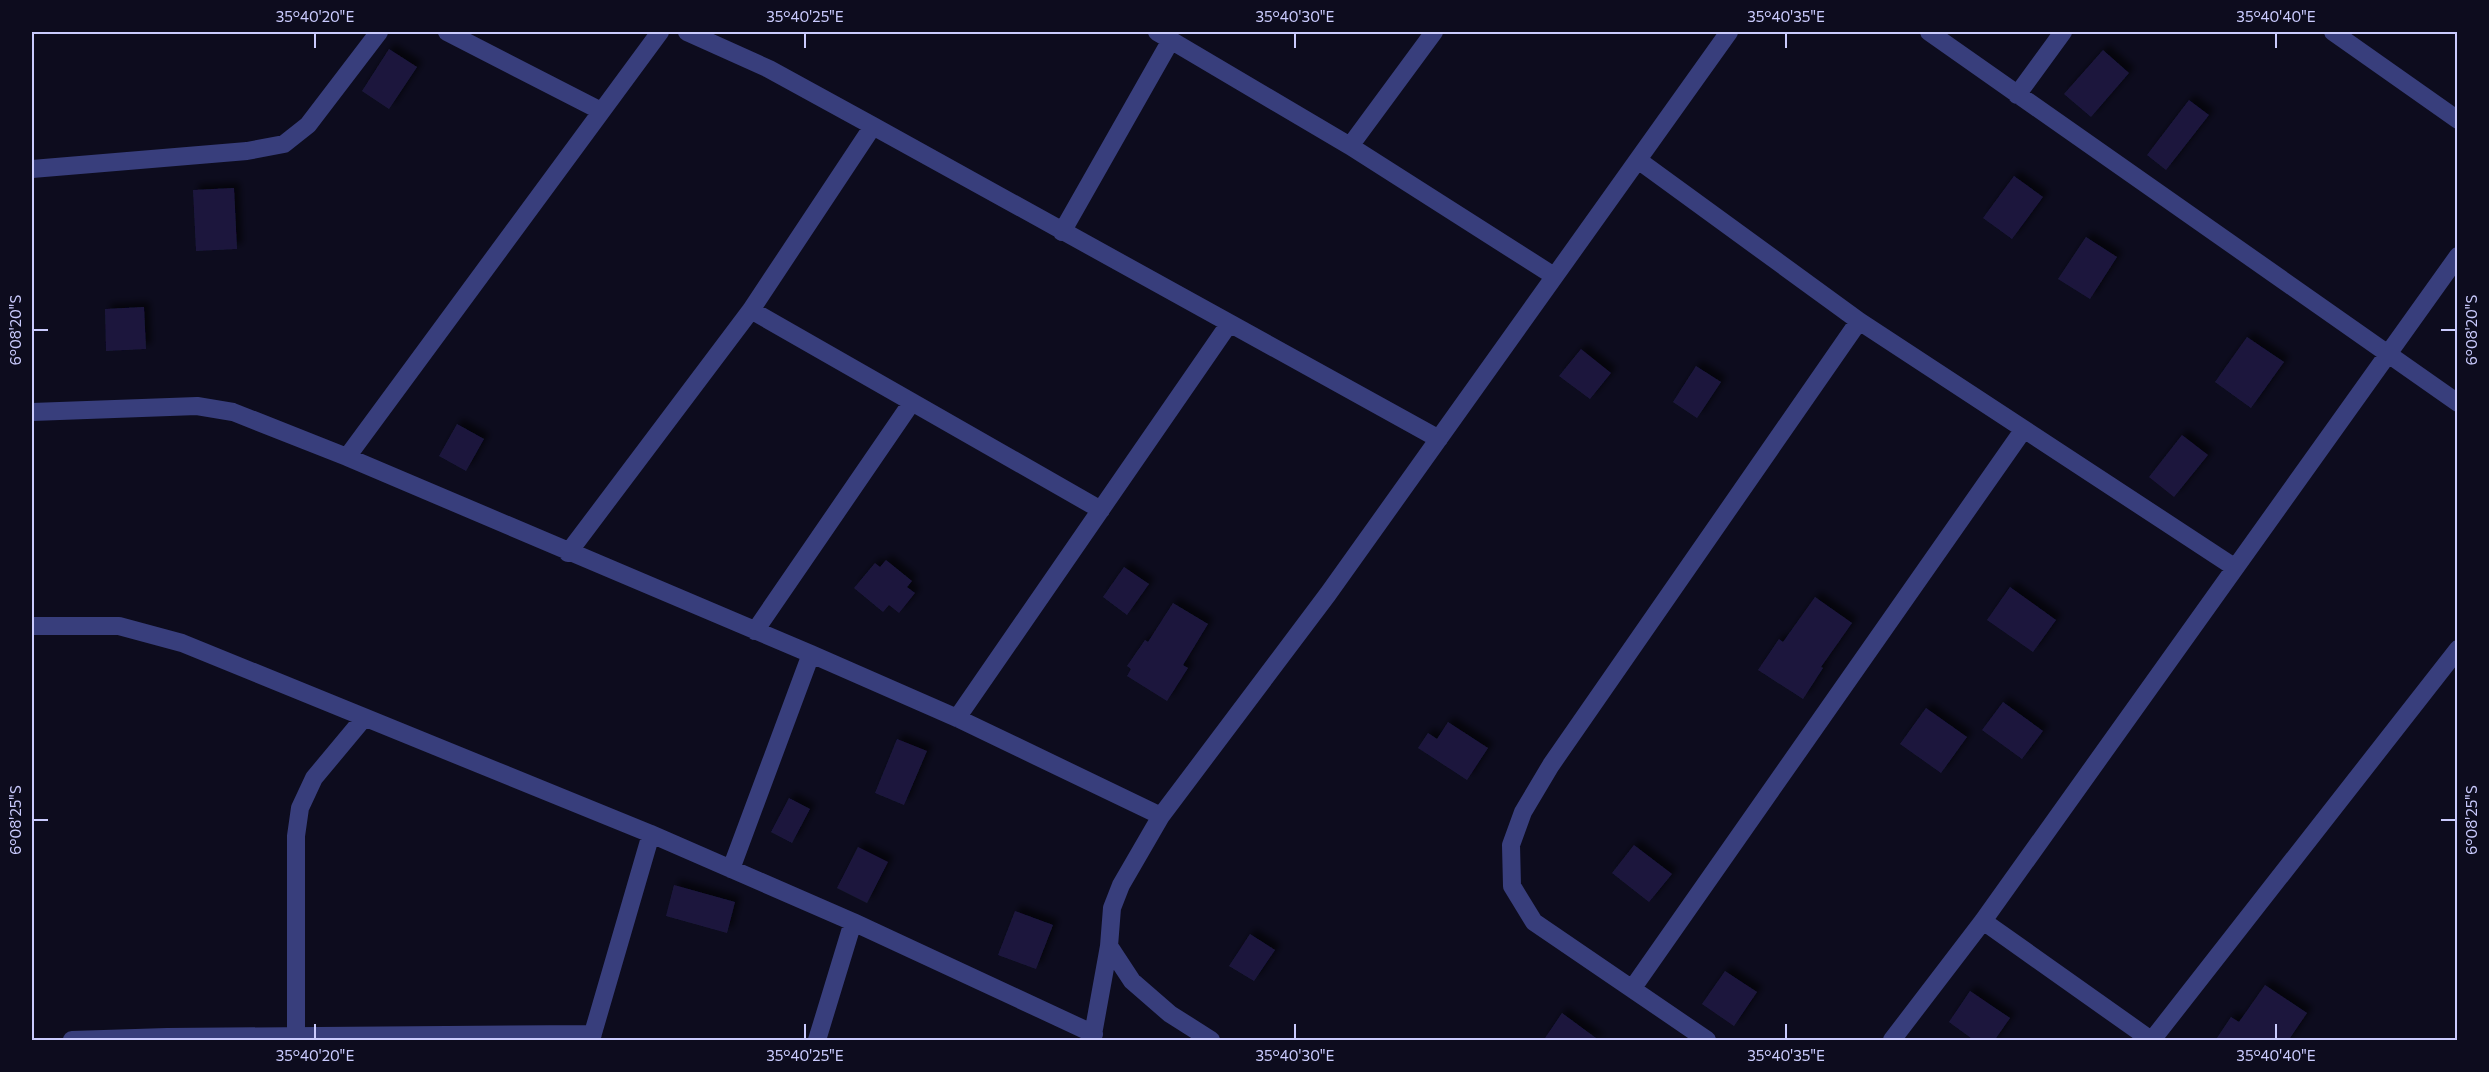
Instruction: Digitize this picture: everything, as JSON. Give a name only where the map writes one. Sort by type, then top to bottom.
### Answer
[{"type":"street","points":[[32,169],[247,151],[284,144],[308,126],[379,32]]},
{"type":"street","points":[[447,32],[602,111]]},
{"type":"street","points":[[347,457],[660,32]]},
{"type":"street","points":[[687,32],[769,69],[1439,439]]},
{"type":"street","points":[[1350,146],[1434,32]]},
{"type":"street","points":[[32,626],[119,626],[183,643],[651,834],[854,922],[1093,1037],[1109,946],[1112,908],[1118,892],[1161,816],[1293,641],[1729,32]]},
{"type":"street","points":[[1929,32],[2457,403]]},
{"type":"street","points":[[2017,95],[2063,32]]},
{"type":"street","points":[[2333,32],[2457,120]]},
{"type":"street","points":[[1062,232],[1164,36],[1350,146],[1554,276]]},
{"type":"street","points":[[568,553],[751,310],[873,126]]},
{"type":"street","points":[[1638,160],[1859,321],[2234,567]]},
{"type":"street","points":[[1892,1041],[1983,921],[2457,256]]},
{"type":"street","points":[[751,310],[1101,510]]},
{"type":"street","points":[[1707,1041],[1534,922],[1512,886],[1511,845],[1523,812],[1551,765],[1859,321]]},
{"type":"street","points":[[957,718],[1229,324]]},
{"type":"street","points":[[755,631],[912,402]]},
{"type":"street","points":[[32,412],[197,406],[233,411],[811,654],[957,718],[1161,816]]},
{"type":"street","points":[[1632,989],[2024,429]]},
{"type":"street","points":[[1983,921],[2152,1041],[2457,649]]},
{"type":"street","points":[[731,869],[811,654]]},
{"type":"street","points":[[296,1036],[296,836],[300,808],[315,778],[364,718]]},
{"type":"street","points":[[72,1041],[296,1036],[592,1037],[651,834]]},
{"type":"street","points":[[817,1041],[854,922]]},
{"type":"street","points":[[1109,946],[1132,981],[1170,1014],[1211,1041]]},
{"type":"building","points":[[389,49],[417,67],[389,109],[362,91]]},
{"type":"building","points":[[2103,50],[2129,73],[2091,117],[2064,94]]},
{"type":"building","points":[[2189,100],[2209,115],[2166,170],[2147,155]]},
{"type":"building","points":[[2014,176],[2043,197],[2012,239],[1983,218]]},
{"type":"building","points":[[234,188],[237,249],[196,251],[193,190]]},
{"type":"building","points":[[2086,237],[2117,257],[2090,299],[2058,279]]},
{"type":"building","points":[[144,307],[146,349],[106,351],[105,309]]},
{"type":"building","points":[[2247,337],[2284,362],[2251,408],[2215,382]]},
{"type":"building","points":[[1581,349],[1611,373],[1590,399],[1559,376]]},
{"type":"building","points":[[1696,366],[1721,382],[1697,418],[1673,402]]},
{"type":"building","points":[[457,424],[484,439],[466,471],[439,456]]},
{"type":"building","points":[[2182,435],[2208,455],[2174,497],[2149,477]]},
{"type":"building","points":[[886,560],[912,581],[907,587],[915,593],[899,613],[889,605],[883,612],[854,588],[875,563],[880,567]]},
{"type":"building","points":[[1124,567],[1149,584],[1127,615],[1103,597]]},
{"type":"building","points":[[2010,587],[2056,620],[2033,652],[1987,620]]},
{"type":"building","points":[[1815,597],[1852,623],[1821,667],[1823,668],[1803,699],[1758,670],[1779,639],[1783,642]]},
{"type":"building","points":[[1173,603],[1208,624],[1183,665],[1188,668],[1167,701],[1127,676],[1131,669],[1127,666],[1145,640],[1148,642]]},
{"type":"building","points":[[2003,702],[2043,731],[2022,759],[1982,730]]},
{"type":"building","points":[[1926,708],[1967,737],[1941,773],[1900,744]]},
{"type":"building","points":[[1448,722],[1488,748],[1467,780],[1418,748],[1428,733],[1437,739]]},
{"type":"building","points":[[897,739],[927,751],[904,805],[875,793]]},
{"type":"building","points":[[789,798],[810,809],[792,843],[771,832]]},
{"type":"building","points":[[1634,845],[1672,874],[1649,902],[1612,873]]},
{"type":"building","points":[[858,847],[888,862],[867,903],[837,888]]},
{"type":"building","points":[[674,885],[735,902],[727,933],[666,916]]},
{"type":"building","points":[[1015,911],[1053,925],[1036,969],[998,955]]},
{"type":"building","points":[[1250,934],[1275,950],[1254,981],[1229,966]]},
{"type":"building","points":[[1725,971],[1757,992],[1734,1026],[1702,1004]]},
{"type":"building","points":[[2265,985],[2307,1013],[2288,1041],[2215,1041],[2231,1017],[2239,1022]]},
{"type":"building","points":[[1970,991],[2010,1018],[1994,1041],[1975,1041],[1949,1022]]},
{"type":"building","points":[[1562,1013],[1600,1041],[1543,1041]]}]
